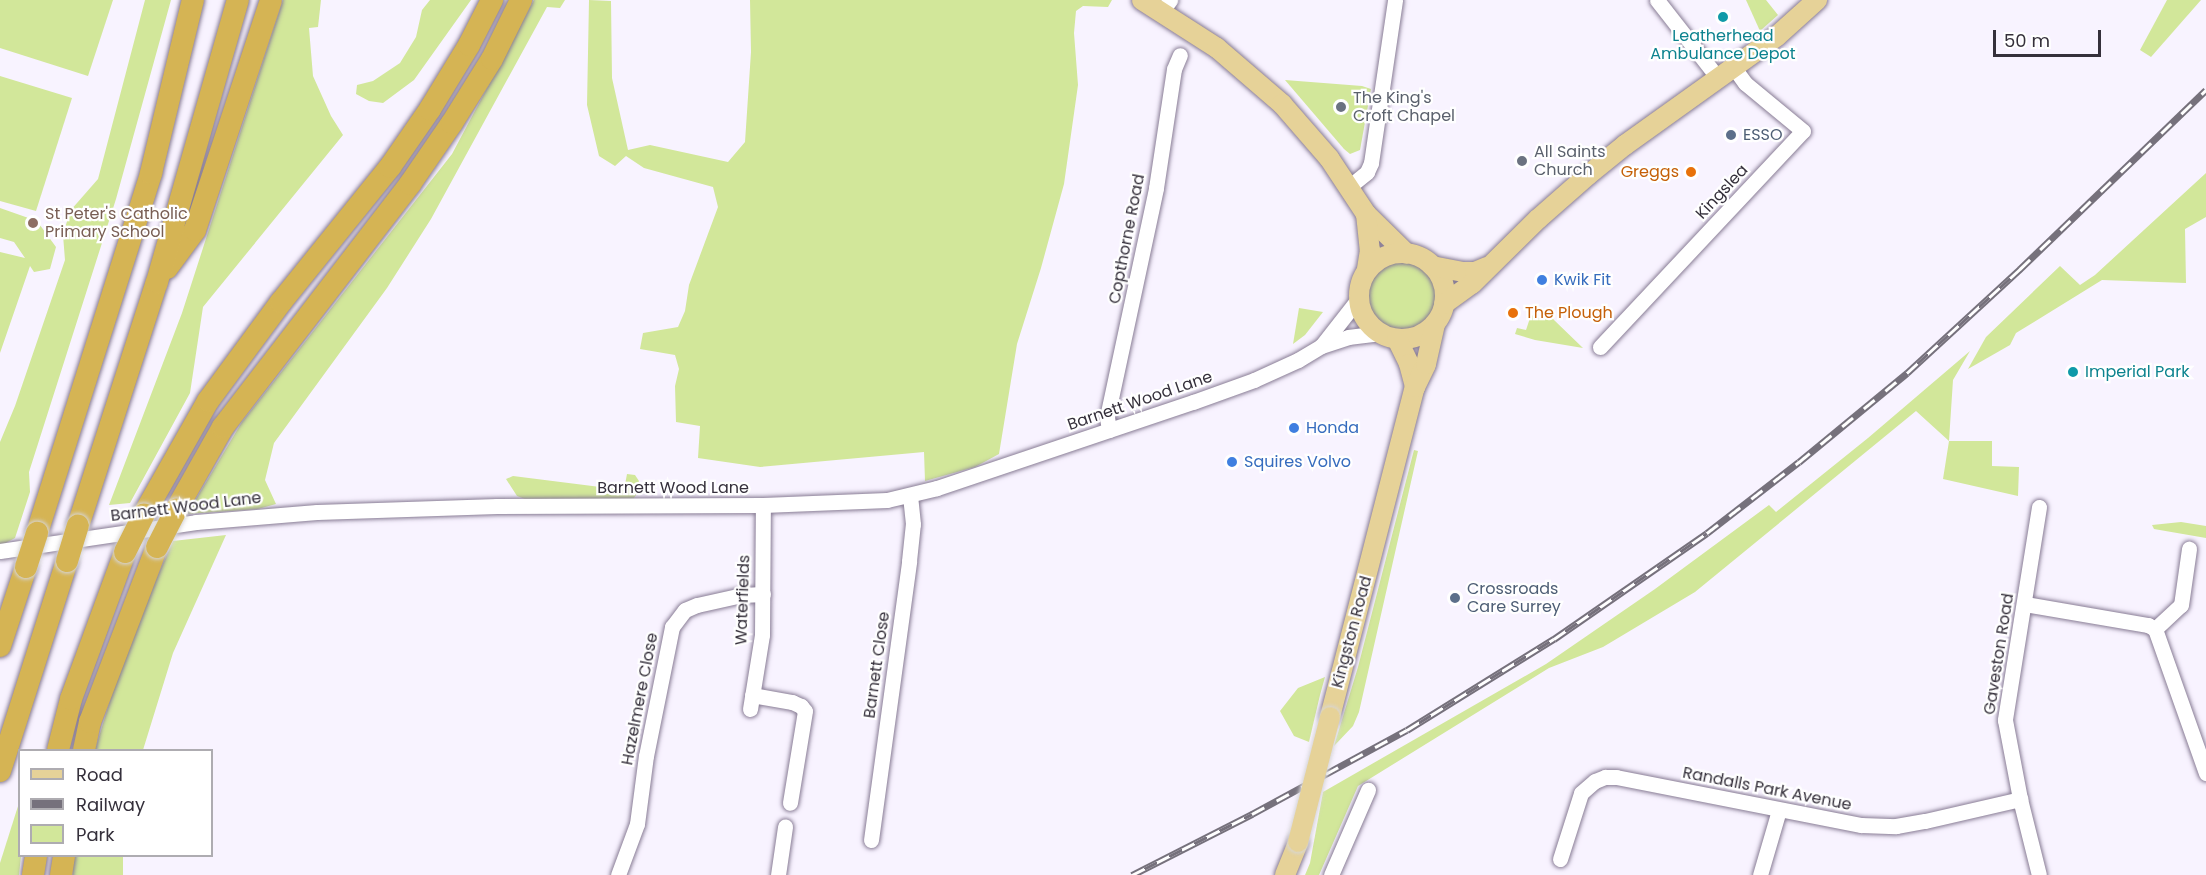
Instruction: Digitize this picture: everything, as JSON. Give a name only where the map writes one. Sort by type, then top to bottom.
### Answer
[{"type":"highway","points":[[0,646],[151,173],[193,0]]},
{"type":"highway","points":[[0,771],[157,282],[238,0]]},
{"type":"highway","points":[[157,282],[195,230],[271,0]]},
{"type":"highway","points":[[58,749],[70,699],[125,552],[208,401],[281,302],[390,167],[441,91],[492,0]]},
{"type":"highway","points":[[84,749],[90,722],[157,547],[223,427],[410,184],[492,59],[521,0]]},
{"type":"highway","points":[[33,875],[36,857]]},
{"type":"highway","points":[[61,875],[64,857]]},
{"type":"main road","points":[[1142,0],[1166,6],[1262,85],[1301,123],[1350,186],[1366,214],[1407,254],[1432,266],[1475,272],[1487,267]]},
{"type":"main road","points":[[1444,304],[1472,284],[1487,267],[1588,175],[1777,36],[1817,0]]},
{"type":"main road","points":[[1366,214],[1370,250],[1359,298],[1364,318],[1388,336],[1409,364],[1415,387]]},
{"type":"main road","points":[[1367,270],[1385,256],[1407,254]]},
{"type":"main road","points":[[1388,336],[1418,336],[1435,324],[1444,304],[1444,290],[1440,277],[1432,266]]},
{"type":"main road","name":"Kingston Road","points":[[1286,875],[1298,842],[1415,387],[1426,364],[1435,324]]},
{"type":"street","points":[[1350,186],[1367,172],[1371,163],[1395,0]]},
{"type":"street","points":[[1657,0],[1726,73]]},
{"type":"street","name":"Copthorne Road","points":[[1109,430],[1107,417],[1156,188],[1174,69],[1180,55]]},
{"type":"street","name":"Kingslea","points":[[1600,346],[1803,131],[1745,83],[1726,73]]},
{"type":"street","name":"Barnett Wood Lane","points":[[1321,346],[1359,298]]},
{"type":"street","name":"Barnett Wood Lane","points":[[0,551],[196,522],[317,512],[497,506],[763,506],[862,502],[910,495],[1254,380],[1298,360],[1321,346],[1348,337],[1388,336]]},
{"type":"street","name":"Barnett Close","points":[[871,840],[909,561],[913,524],[910,495]]},
{"type":"street","name":"Waterfields","points":[[763,506],[762,635],[751,702],[792,702],[806,711],[790,803]]},
{"type":"street","name":"Gaveston Road","points":[[2039,507],[2005,720],[2020,799],[2039,875]]},
{"type":"street","points":[[2155,629],[2181,605],[2189,549]]},
{"type":"street","name":"Hazelmere Close","points":[[618,875],[637,824],[646,756],[672,627],[685,610],[696,605],[742,595],[763,594]]},
{"type":"street","points":[[2025,604],[2148,625],[2155,629],[2206,773]]},
{"type":"street","name":"Randalls Park Avenue","points":[[1560,859],[1581,793],[1595,781],[1605,777],[1616,777],[1861,825],[1896,826],[2020,799]]},
{"type":"street","points":[[1331,875],[1368,790]]},
{"type":"street","points":[[1760,875],[1779,810]]},
{"type":"street","points":[[778,875],[785,827]]},
{"type":"green space","points":[[0,0],[113,0],[88,76],[0,48]]},
{"type":"green space","points":[[145,0],[171,0],[116,199],[29,472],[30,492],[15,538],[0,546],[0,442],[15,406],[65,260],[63,235],[70,211],[98,179]]},
{"type":"green space","points":[[283,0],[321,0],[318,27],[309,28],[313,76],[331,116],[343,135],[203,307],[190,393],[130,503],[109,505],[182,313]]},
{"type":"green space","points":[[430,0],[471,0],[414,80],[383,103],[369,101],[356,94],[357,85],[373,81],[400,63],[416,37],[422,10]]},
{"type":"green space","points":[[534,0],[565,0],[560,8],[547,7],[431,219],[387,288],[274,443],[265,480],[276,504],[258,509],[187,514],[242,422],[452,154]]},
{"type":"green space","points":[[589,0],[611,1],[612,78],[628,150],[650,145],[728,162],[745,142],[751,52],[750,0],[1112,0],[1108,7],[1083,6],[1076,11],[1074,33],[1078,85],[1064,184],[1017,344],[999,454],[975,467],[925,481],[924,452],[760,467],[698,458],[700,426],[676,422],[675,386],[679,369],[675,355],[640,349],[643,333],[678,327],[685,311],[689,285],[718,207],[713,187],[644,168],[626,156],[615,166],[599,156],[587,105]]},
{"type":"green space","points":[[1746,0],[1766,0],[1778,15],[1760,31]]},
{"type":"green space","points":[[2167,0],[2201,0],[2151,57],[2140,50]]},
{"type":"green space","points":[[0,76],[72,98],[36,211],[0,201]]},
{"type":"green space","points":[[1285,80],[1362,86],[1371,89],[1360,150],[1350,154],[1344,149]]},
{"type":"green space","points":[[2206,173],[2206,217],[2185,229],[2186,283],[2102,280],[2016,333],[2010,345],[1968,369],[1986,337],[2060,266],[2080,285],[2095,275]]},
{"type":"green space","points":[[0,208],[37,221],[56,247],[50,269],[34,272],[30,266],[0,353],[0,252],[25,258],[14,242],[0,238]]},
{"type":"green space","points":[[1402,261],[1421,267],[1431,277],[1437,296],[1431,315],[1421,325],[1402,331],[1383,325],[1373,315],[1367,296],[1373,277],[1383,267]]},
{"type":"green space","points":[[1299,308],[1323,312],[1305,335],[1293,344]]},
{"type":"green space","points":[[1546,310],[1583,348],[1535,340],[1515,334],[1517,328],[1526,330],[1531,315],[1542,319]]},
{"type":"green space","points":[[1970,351],[1953,380],[1949,441],[1916,411],[1695,592],[1603,647],[1549,668],[1358,786],[1319,875],[1305,875],[1310,863],[1323,792],[1546,664],[1655,589],[1769,505],[1776,512],[1868,438]]},
{"type":"green space","points":[[1949,441],[1992,441],[1992,466],[2019,467],[2018,496],[1943,479]]},
{"type":"green space","points":[[1414,450],[1418,451],[1359,712],[1353,726],[1334,746],[1358,667]]},
{"type":"green space","points":[[627,474],[635,475],[639,481],[638,492],[632,501],[533,502],[517,496],[506,479],[513,476],[624,490]]},
{"type":"green space","points":[[2181,522],[2206,526],[2206,538],[2154,529],[2152,525]]},
{"type":"green space","points":[[226,535],[173,653],[143,749],[95,749],[126,648],[173,541]]},
{"type":"green space","points":[[1325,677],[1309,742],[1294,736],[1280,711],[1298,688]]},
{"type":"green space","points":[[18,806],[18,857],[21,857],[19,875],[0,875],[0,863]]},
{"type":"green space","points":[[73,857],[123,857],[123,875],[73,875]]},
{"type":"railway","points":[[1132,875],[1252,814],[1407,730],[1554,639],[1707,533],[1799,462],[1907,373],[2020,269],[2206,90]]},
{"type":"place","name":"Leatherhead Ambulance Depot","points":[[1723,17]]},
{"type":"place","name":"The King's Croft Chapel","points":[[1341,107]]},
{"type":"place","name":"ESSO","points":[[1731,135]]},
{"type":"place","name":"All Saints Church","points":[[1522,161]]},
{"type":"place","name":"Greggs","points":[[1691,172]]},
{"type":"place","name":"St Peter's Catholic Primary School","points":[[33,223]]},
{"type":"place","name":"Kwik Fit","points":[[1542,280]]},
{"type":"place","name":"The Plough","points":[[1513,313]]},
{"type":"place","name":"Imperial Park","points":[[2073,372]]},
{"type":"place","name":"Honda","points":[[1294,428]]},
{"type":"place","name":"Squires Volvo","points":[[1232,462]]},
{"type":"place","name":"Crossroads Care Surrey","points":[[1455,598]]}]
